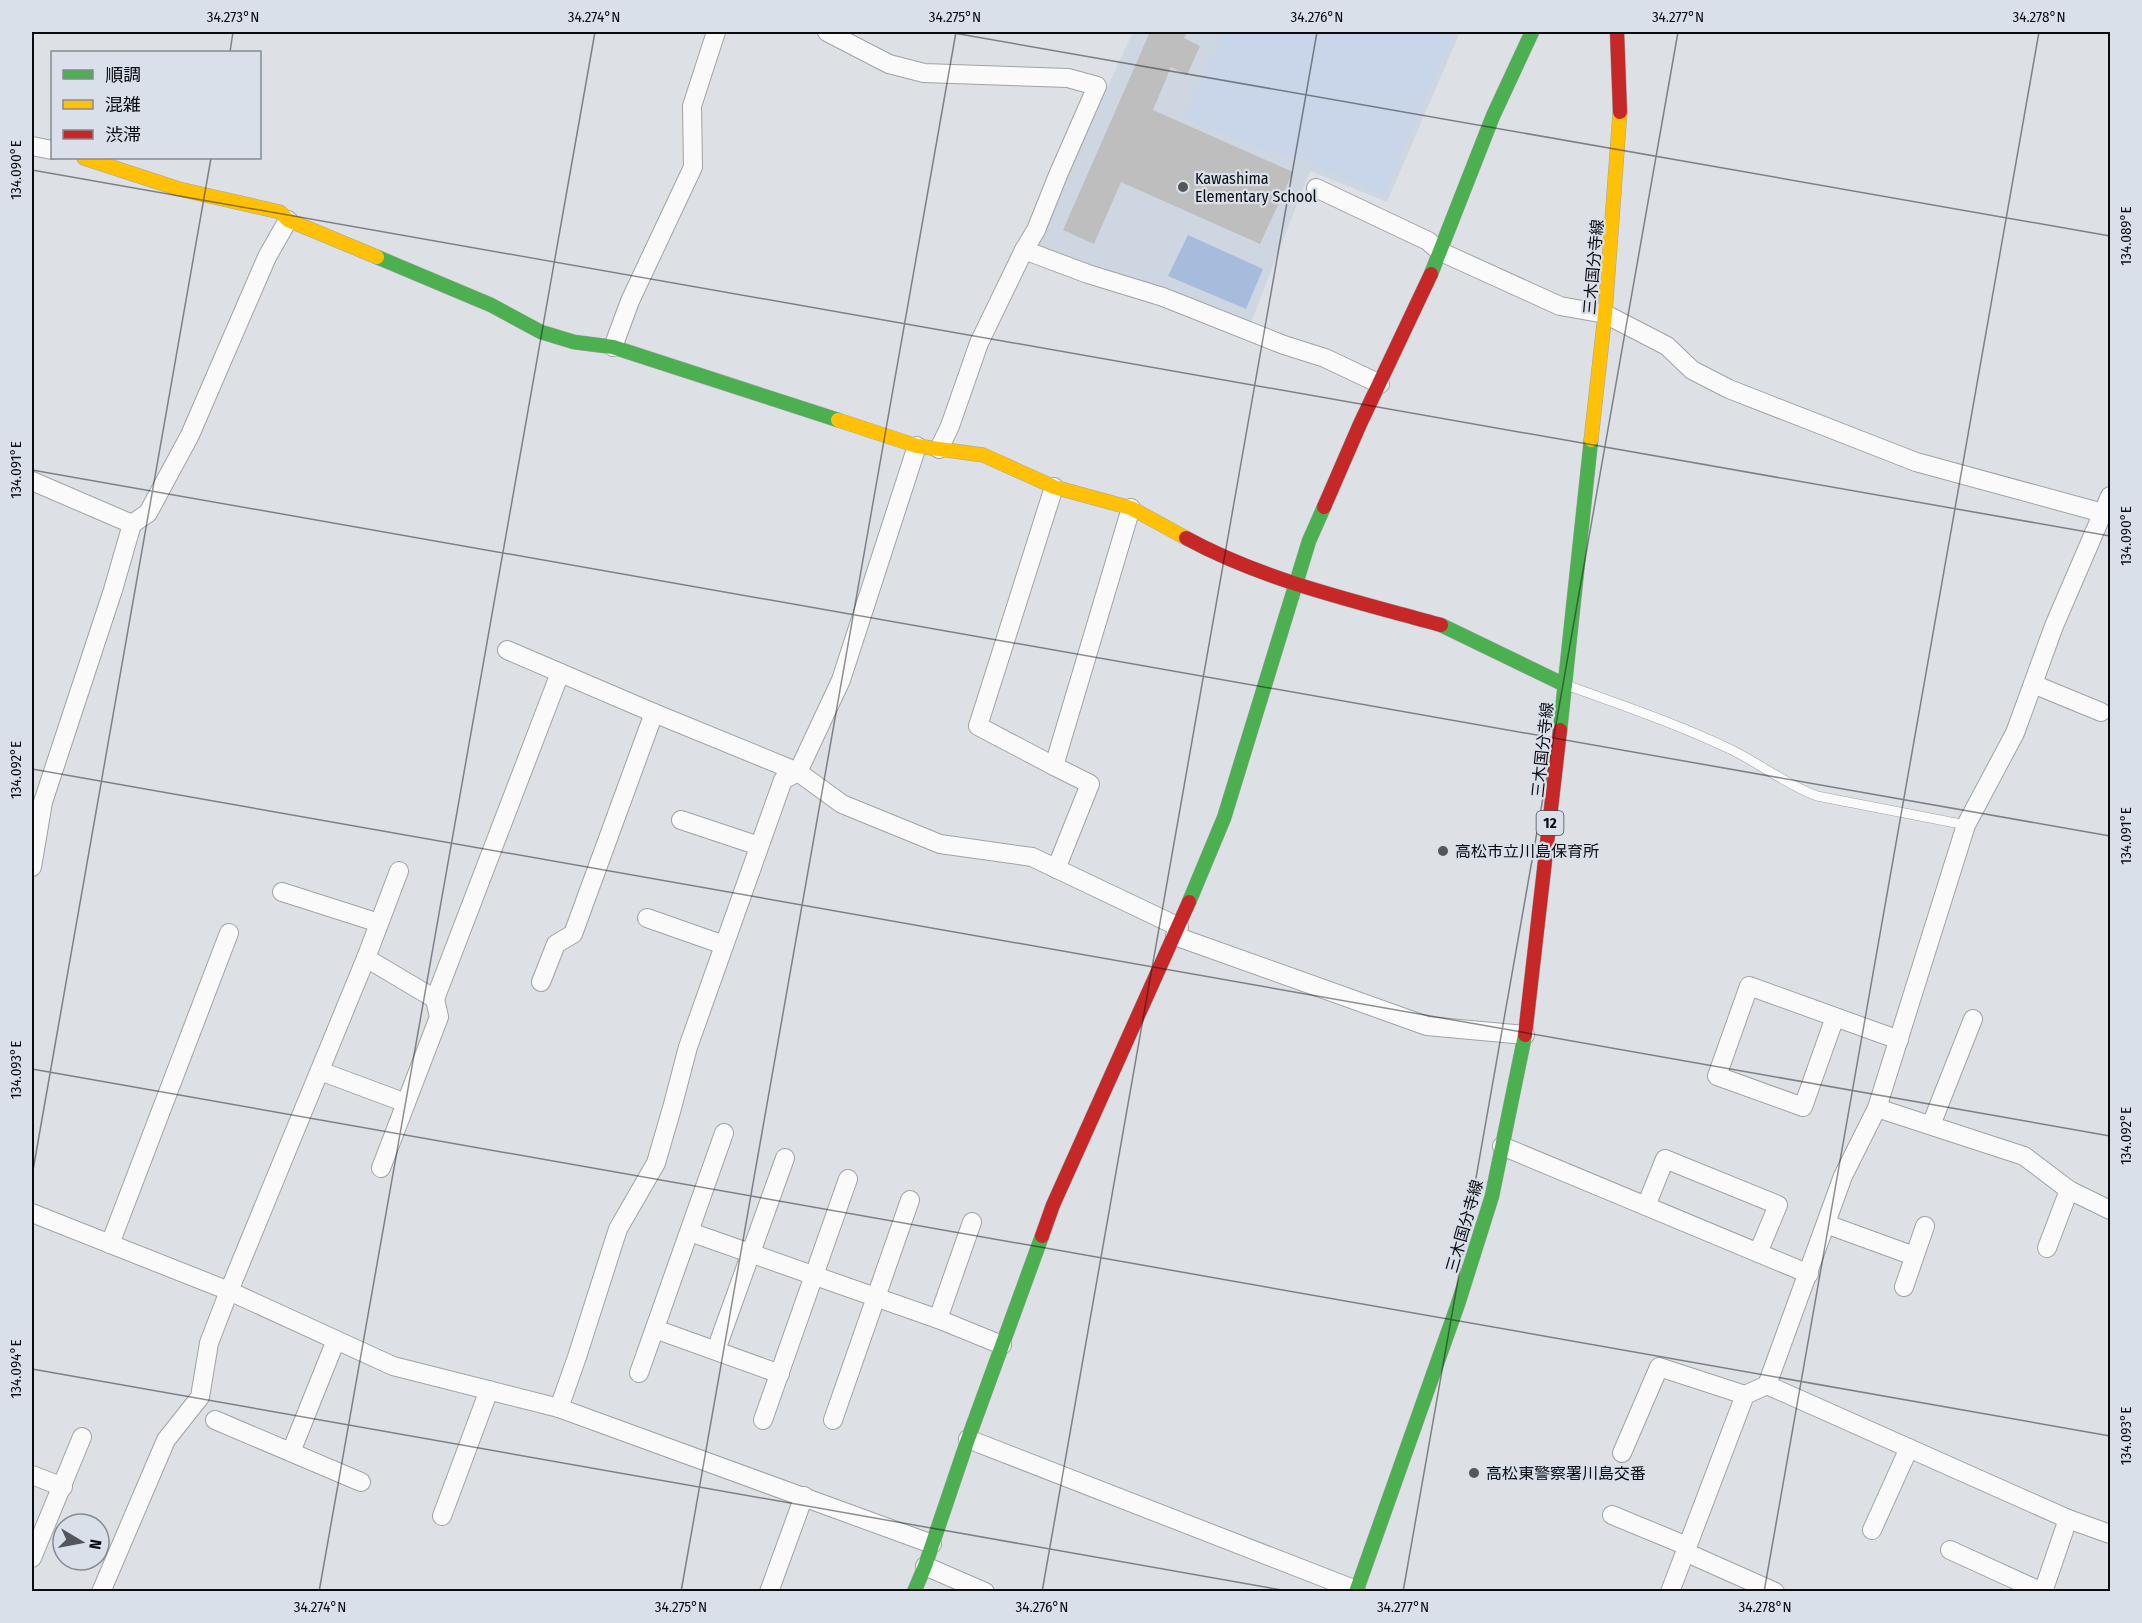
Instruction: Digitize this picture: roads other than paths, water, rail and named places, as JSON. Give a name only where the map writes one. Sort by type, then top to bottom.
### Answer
[{"type":"street","points":[[613,347],[630,301],[693,167],[692,106],[716,32]]},
{"type":"street","points":[[826,32],[889,64],[924,73],[1068,78],[1097,86],[1036,230],[979,343],[950,426],[939,449]]},
{"type":"street","points":[[914,1592],[1053,1205],[1177,931],[1224,818],[1309,541],[1423,294],[1493,116],[1532,32]]},
{"type":"street","name":"三木国分寺線","points":[[1356,1591],[1458,1304],[1492,1196],[1525,1035],[1605,314],[1620,129],[1617,32]]},
{"type":"street","points":[[32,146],[51,150]]},
{"type":"street","points":[[87,159],[179,189],[280,212],[288,220],[491,305],[541,332],[574,342],[613,347],[917,446],[983,455],[1054,487],[1131,508],[1221,557],[1296,584],[1442,625],[1565,685]]},
{"type":"street","points":[[1316,188],[1428,241],[1439,252],[1560,306],[1605,314],[1668,346],[1692,370],[1729,389],[1916,462],[2108,508],[2054,626],[2015,733],[1966,825],[1877,1108],[1842,1176],[1809,1274],[1767,1385],[1745,1395],[1659,1367],[1622,1453]]},
{"type":"street","points":[[32,867],[43,802],[132,525],[148,513],[190,435],[267,257],[288,220]]},
{"type":"street","points":[[1024,250],[1088,274],[1164,297],[1284,345],[1326,358],[1380,384]]},
{"type":"street","points":[[559,1408],[578,1358],[618,1229],[656,1162],[688,1047],[783,780],[798,772],[841,680],[917,446]]},
{"type":"street","points":[[32,481],[132,525]]},
{"type":"street","points":[[1054,487],[978,726],[1090,784],[1056,869]]},
{"type":"street","points":[[1054,766],[1131,508]]},
{"type":"street","points":[[507,650],[798,772],[842,804],[940,844],[1032,857],[1177,931],[1427,1026],[1525,1035]]},
{"type":"street","points":[[381,1167],[439,1017],[435,999],[560,673]]},
{"type":"street","points":[[2032,684],[2101,712]]},
{"type":"street","points":[[541,982],[556,944],[573,934],[654,713]]},
{"type":"street","points":[[681,820],[759,846]]},
{"type":"street","points":[[101,1592],[166,1440],[200,1397],[209,1343],[366,958],[399,871]]},
{"type":"street","points":[[282,892],[379,923]]},
{"type":"street","points":[[647,918],[724,945]]},
{"type":"street","points":[[110,1244],[229,933]]},
{"type":"street","points":[[366,958],[435,999]]},
{"type":"street","points":[[1835,1017],[1803,1107],[1717,1076],[1749,986],[1899,1040]]},
{"type":"street","points":[[1931,1125],[1973,1019]]},
{"type":"street","points":[[320,1071],[406,1104]]},
{"type":"street","points":[[1877,1108],[2024,1155],[2069,1190],[2110,1210]]},
{"type":"street","points":[[639,1373],[724,1133]]},
{"type":"street","points":[[1502,1146],[1809,1274]]},
{"type":"street","points":[[716,1350],[785,1158]]},
{"type":"street","points":[[1646,1206],[1665,1159],[1778,1205],[1758,1253]]},
{"type":"street","points":[[763,1420],[848,1179]]},
{"type":"street","points":[[2047,1248],[2069,1190]]},
{"type":"street","points":[[833,1420],[910,1200]]},
{"type":"street","points":[[32,1213],[229,1291],[393,1366],[559,1408],[932,1544]]},
{"type":"street","points":[[938,1318],[972,1222]]},
{"type":"street","points":[[1826,1224],[1914,1256]]},
{"type":"street","points":[[1904,1287],[1926,1226]]},
{"type":"street","points":[[690,1232],[938,1318],[1002,1345]]},
{"type":"street","points":[[655,1329],[780,1374]]},
{"type":"street","points":[[291,1452],[336,1340]]},
{"type":"street","points":[[1767,1385],[2067,1519],[2110,1534]]},
{"type":"street","points":[[442,1516],[489,1390]]},
{"type":"street","points":[[1670,1592],[1745,1395]]},
{"type":"street","points":[[215,1420],[362,1482]]},
{"type":"street","points":[[32,1558],[82,1437]]},
{"type":"street","points":[[968,1438],[1356,1591]]},
{"type":"street","points":[[1872,1530],[1909,1448]]},
{"type":"street","points":[[32,1475],[63,1487]]},
{"type":"street","points":[[769,1592],[804,1496]]},
{"type":"street","points":[[1611,1515],[1775,1592]]},
{"type":"street","points":[[1950,1550],[2042,1592],[2067,1519]]},
{"type":"street","points":[[925,1566],[985,1592]]},
{"type":"lane","points":[[1565,685],[1682,727],[1735,751],[1798,789],[1817,796],[1966,825]]},
{"type":"water","points":[[1188,235],[1263,269],[1246,309],[1168,276]]},
{"type":"place","name":"Kawashima Elementary School","points":[[1183,187]]},
{"type":"place","name":"高松市立川島保育所","points":[[1443,851]]},
{"type":"place","name":"高松東警察署川島交番","points":[[1474,1473]]}]
